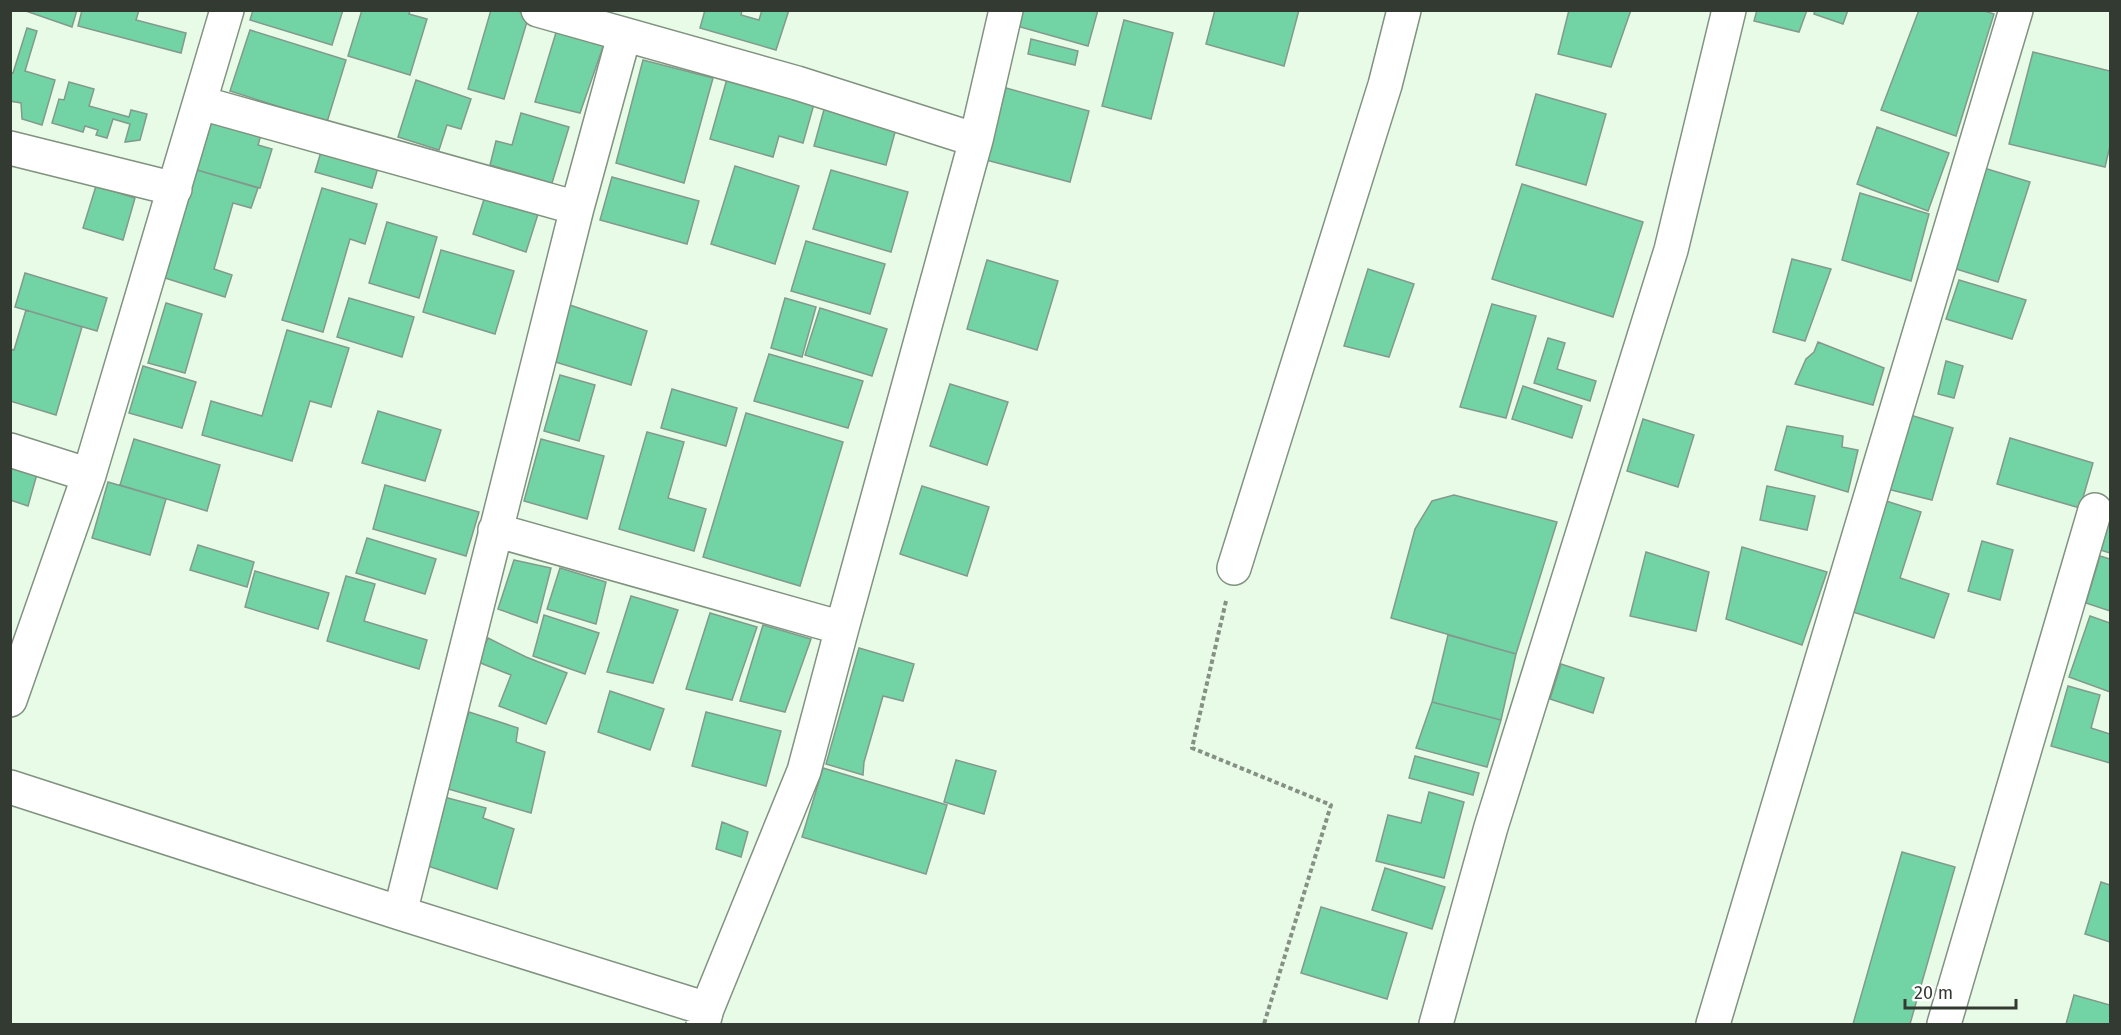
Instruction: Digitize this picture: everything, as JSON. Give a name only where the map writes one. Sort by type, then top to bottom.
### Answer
[{"type":"street","points":[[10,700],[89,475],[227,10]]},
{"type":"street","points":[[538,10],[797,83],[976,140]]},
{"type":"street","points":[[10,786],[400,913],[705,1017],[804,771],[976,140],[1006,10]]},
{"type":"street","points":[[1234,568],[1385,85],[1404,10]]},
{"type":"street","points":[[1436,1024],[1491,827],[1671,250],[1729,10]]},
{"type":"street","points":[[1713,1024],[2016,10]]},
{"type":"street","points":[[400,913],[577,208],[624,36]]},
{"type":"street","points":[[201,103],[577,208]]},
{"type":"street","points":[[10,148],[175,189]]},
{"type":"street","points":[[10,450],[89,475]]},
{"type":"street","points":[[1944,1024],[2095,510]]},
{"type":"street","points":[[495,530],[842,628]]},
{"type":"path","points":[[1234,568],[1192,748],[1331,805],[1264,1024]]},
{"type":"building","points":[[23,10],[77,10],[72,27]]},
{"type":"building","points":[[82,10],[139,10],[136,20],[186,33],[181,53],[78,26]]},
{"type":"building","points":[[253,10],[343,10],[332,45],[250,20]]},
{"type":"building","points":[[362,10],[410,10],[409,14],[427,19],[410,75],[348,56]]},
{"type":"building","points":[[491,10],[515,10],[529,15],[504,99],[468,89]]},
{"type":"building","points":[[705,10],[742,10],[741,15],[759,20],[762,10],[789,10],[776,50],[700,28]]},
{"type":"building","points":[[1021,10],[1098,10],[1088,46],[1017,26]]},
{"type":"building","points":[[1215,10],[1299,10],[1284,66],[1206,44]]},
{"type":"building","points":[[1569,10],[1631,10],[1611,67],[1558,54]]},
{"type":"building","points":[[1757,10],[1807,10],[1799,32],[1754,21]]},
{"type":"building","points":[[1815,10],[1848,10],[1843,24],[1814,14]]},
{"type":"building","points":[[1919,10],[1981,10],[1994,14],[1956,136],[1881,110]]},
{"type":"building","points":[[1124,20],[1173,33],[1151,119],[1102,106]]},
{"type":"building","points":[[558,26],[605,41],[580,113],[535,102]]},
{"type":"building","points":[[27,28],[37,31],[25,71],[55,80],[42,125],[22,119],[21,103],[10,101],[10,72],[13,73]]},
{"type":"building","points":[[250,30],[346,60],[327,122],[230,91]]},
{"type":"building","points":[[1031,39],[1078,51],[1075,65],[1028,54]]},
{"type":"building","points":[[2033,52],[2110,71],[2110,146],[2105,167],[2009,144]]},
{"type":"building","points":[[643,60],[713,78],[684,183],[616,163]]},
{"type":"building","points":[[727,79],[814,104],[803,143],[779,136],[773,157],[710,139]]},
{"type":"building","points":[[416,80],[471,99],[461,129],[447,125],[439,150],[398,137]]},
{"type":"building","points":[[69,82],[94,89],[89,106],[129,117],[131,110],[147,114],[140,140],[125,142],[130,124],[113,119],[107,138],[96,135],[98,130],[85,126],[83,132],[52,123],[59,99],[64,100]]},
{"type":"building","points":[[1006,88],[1089,111],[1070,182],[986,160]]},
{"type":"building","points":[[1536,94],[1606,114],[1586,185],[1516,165]]},
{"type":"building","points":[[825,106],[897,125],[886,165],[814,146]]},
{"type":"building","points":[[521,113],[569,127],[552,183],[490,165],[496,141],[512,145]]},
{"type":"building","points":[[214,114],[263,128],[258,145],[272,149],[260,188],[197,170]]},
{"type":"building","points":[[1877,127],[1949,153],[1928,211],[1857,184]]},
{"type":"building","points":[[323,145],[380,161],[372,188],[315,172]]},
{"type":"building","points":[[735,166],[799,186],[775,264],[711,244]]},
{"type":"building","points":[[1984,168],[2030,182],[1998,282],[1953,268]]},
{"type":"building","points":[[197,170],[258,188],[251,208],[233,203],[214,269],[232,275],[225,297],[165,278]]},
{"type":"building","points":[[831,170],[908,192],[891,252],[813,229]]},
{"type":"building","points":[[612,177],[699,201],[687,244],[600,220]]},
{"type":"building","points":[[1522,184],[1643,222],[1613,317],[1492,279]]},
{"type":"building","points":[[96,186],[135,198],[123,240],[83,228]]},
{"type":"building","points":[[322,188],[377,204],[365,244],[350,239],[323,332],[282,320]]},
{"type":"building","points":[[486,193],[539,211],[526,252],[473,234]]},
{"type":"building","points":[[1860,193],[1929,214],[1911,281],[1842,260]]},
{"type":"building","points":[[387,222],[437,237],[419,298],[369,283]]},
{"type":"building","points":[[806,241],[885,264],[870,314],[791,291]]},
{"type":"building","points":[[441,250],[514,271],[495,334],[423,312]]},
{"type":"building","points":[[1792,259],[1831,269],[1805,341],[1773,332]]},
{"type":"building","points":[[987,260],[1058,281],[1037,350],[967,329]]},
{"type":"building","points":[[1368,269],[1414,284],[1389,357],[1344,346]]},
{"type":"building","points":[[25,273],[107,298],[97,331],[15,307]]},
{"type":"building","points":[[1959,280],[2026,300],[2012,339],[1946,319]]},
{"type":"building","points":[[349,298],[414,317],[402,357],[337,337]]},
{"type":"building","points":[[785,298],[816,307],[802,357],[771,348]]},
{"type":"building","points":[[166,303],[202,314],[185,373],[148,363]]},
{"type":"building","points":[[564,303],[647,331],[631,385],[552,361]]},
{"type":"building","points":[[1492,304],[1536,316],[1506,418],[1460,407]]},
{"type":"building","points":[[820,308],[887,329],[872,376],[805,355]]},
{"type":"building","points":[[26,310],[82,327],[56,415],[10,401],[10,349],[14,350]]},
{"type":"building","points":[[287,330],[349,348],[331,407],[310,401],[292,461],[202,435],[211,401],[262,416]]},
{"type":"building","points":[[1548,338],[1565,343],[1557,369],[1596,381],[1590,401],[1534,383]]},
{"type":"building","points":[[1818,342],[1884,368],[1873,405],[1795,384],[1806,359],[1814,352]]},
{"type":"building","points":[[769,354],[863,381],[848,428],[754,401]]},
{"type":"building","points":[[1946,361],[1963,366],[1954,398],[1938,394]]},
{"type":"building","points":[[143,366],[196,382],[182,428],[129,413]]},
{"type":"building","points":[[560,375],[595,385],[579,441],[544,431]]},
{"type":"building","points":[[950,384],[1008,402],[987,465],[930,446]]},
{"type":"building","points":[[1523,386],[1582,406],[1572,438],[1512,419]]},
{"type":"building","points":[[672,389],[737,408],[726,446],[661,428]]},
{"type":"building","points":[[378,411],[441,430],[425,481],[362,463]]},
{"type":"building","points":[[746,413],[843,442],[800,586],[703,557]]},
{"type":"building","points":[[1907,414],[1953,428],[1932,500],[1887,489]]},
{"type":"building","points":[[1643,419],[1694,435],[1678,487],[1627,471]]},
{"type":"building","points":[[1787,426],[1843,436],[1842,447],[1858,450],[1848,492],[1775,470]]},
{"type":"building","points":[[647,432],[684,442],[668,498],[706,509],[694,551],[619,529]]},
{"type":"building","points":[[2010,438],[2093,463],[2080,508],[1997,484]]},
{"type":"building","points":[[134,439],[220,465],[207,511],[120,485]]},
{"type":"building","points":[[541,439],[604,456],[587,519],[524,501]]},
{"type":"building","points":[[10,466],[37,474],[28,506],[10,500]]},
{"type":"building","points":[[108,482],[166,499],[150,555],[92,538]]},
{"type":"building","points":[[385,485],[479,512],[466,556],[373,529]]},
{"type":"building","points":[[922,486],[989,507],[967,576],[900,554]]},
{"type":"building","points":[[1767,486],[1815,496],[1807,530],[1760,520]]},
{"type":"building","points":[[1454,495],[1557,522],[1516,654],[1391,618],[1415,529],[1432,501]]},
{"type":"building","points":[[1886,501],[1921,512],[1900,578],[1949,594],[1934,638],[1850,611]]},
{"type":"building","points":[[2105,523],[2110,525],[2110,553],[2097,549]]},
{"type":"building","points":[[367,538],[436,559],[425,594],[356,573]]},
{"type":"building","points":[[1982,541],[2013,550],[2000,600],[1968,591]]},
{"type":"building","points":[[198,545],[254,562],[247,587],[190,570]]},
{"type":"building","points":[[1742,547],[1827,572],[1802,645],[1726,619]]},
{"type":"building","points":[[1646,552],[1709,572],[1696,631],[1630,616]]},
{"type":"building","points":[[2100,556],[2110,559],[2110,611],[2086,603]]},
{"type":"building","points":[[514,560],[551,568],[537,623],[498,609]]},
{"type":"building","points":[[560,568],[606,582],[596,624],[547,609]]},
{"type":"building","points":[[255,571],[329,593],[318,629],[245,607]]},
{"type":"building","points":[[346,576],[375,584],[364,621],[427,640],[419,669],[327,641]]},
{"type":"building","points":[[631,596],[678,610],[653,683],[607,672]]},
{"type":"building","points":[[710,613],[757,627],[732,700],[686,689]]},
{"type":"building","points":[[544,615],[599,633],[585,674],[533,656]]},
{"type":"building","points":[[2090,616],[2110,623],[2110,692],[2069,677]]},
{"type":"building","points":[[763,625],[811,639],[785,712],[740,701]]},
{"type":"building","points":[[1448,635],[1516,654],[1501,720],[1432,702]]},
{"type":"building","points":[[488,638],[526,657],[567,673],[546,724],[499,706],[511,675],[478,662]]},
{"type":"building","points":[[859,648],[914,664],[903,701],[883,696],[864,762],[863,775],[826,764]]},
{"type":"building","points":[[1561,664],[1604,678],[1593,713],[1550,699]]},
{"type":"building","points":[[2068,686],[2100,695],[2091,728],[2110,734],[2110,763],[2051,746]]},
{"type":"building","points":[[610,691],[664,709],[650,750],[598,732]]},
{"type":"building","points":[[1432,702],[1501,720],[1487,767],[1416,748]]},
{"type":"building","points":[[469,712],[518,728],[516,742],[545,752],[531,813],[445,788]]},
{"type":"building","points":[[706,712],[781,731],[766,786],[692,766]]},
{"type":"building","points":[[1415,756],[1479,773],[1473,795],[1409,778]]},
{"type":"building","points":[[956,760],[996,771],[984,814],[944,802]]},
{"type":"building","points":[[823,768],[947,805],[926,874],[802,837]]},
{"type":"building","points":[[1429,792],[1464,802],[1444,878],[1376,861],[1388,815],[1421,823]]},
{"type":"building","points":[[444,797],[486,808],[483,818],[514,829],[497,889],[425,865]]},
{"type":"building","points":[[722,822],[748,832],[741,857],[716,849]]},
{"type":"building","points":[[1902,852],[1955,867],[1910,1024],[1853,1024]]},
{"type":"building","points":[[1385,868],[1445,887],[1432,929],[1372,910]]},
{"type":"building","points":[[2101,882],[2110,885],[2110,942],[2085,934]]},
{"type":"building","points":[[1321,907],[1407,933],[1387,999],[1301,973]]},
{"type":"building","points":[[2074,995],[2110,1005],[2110,1024],[2066,1024]]}]
